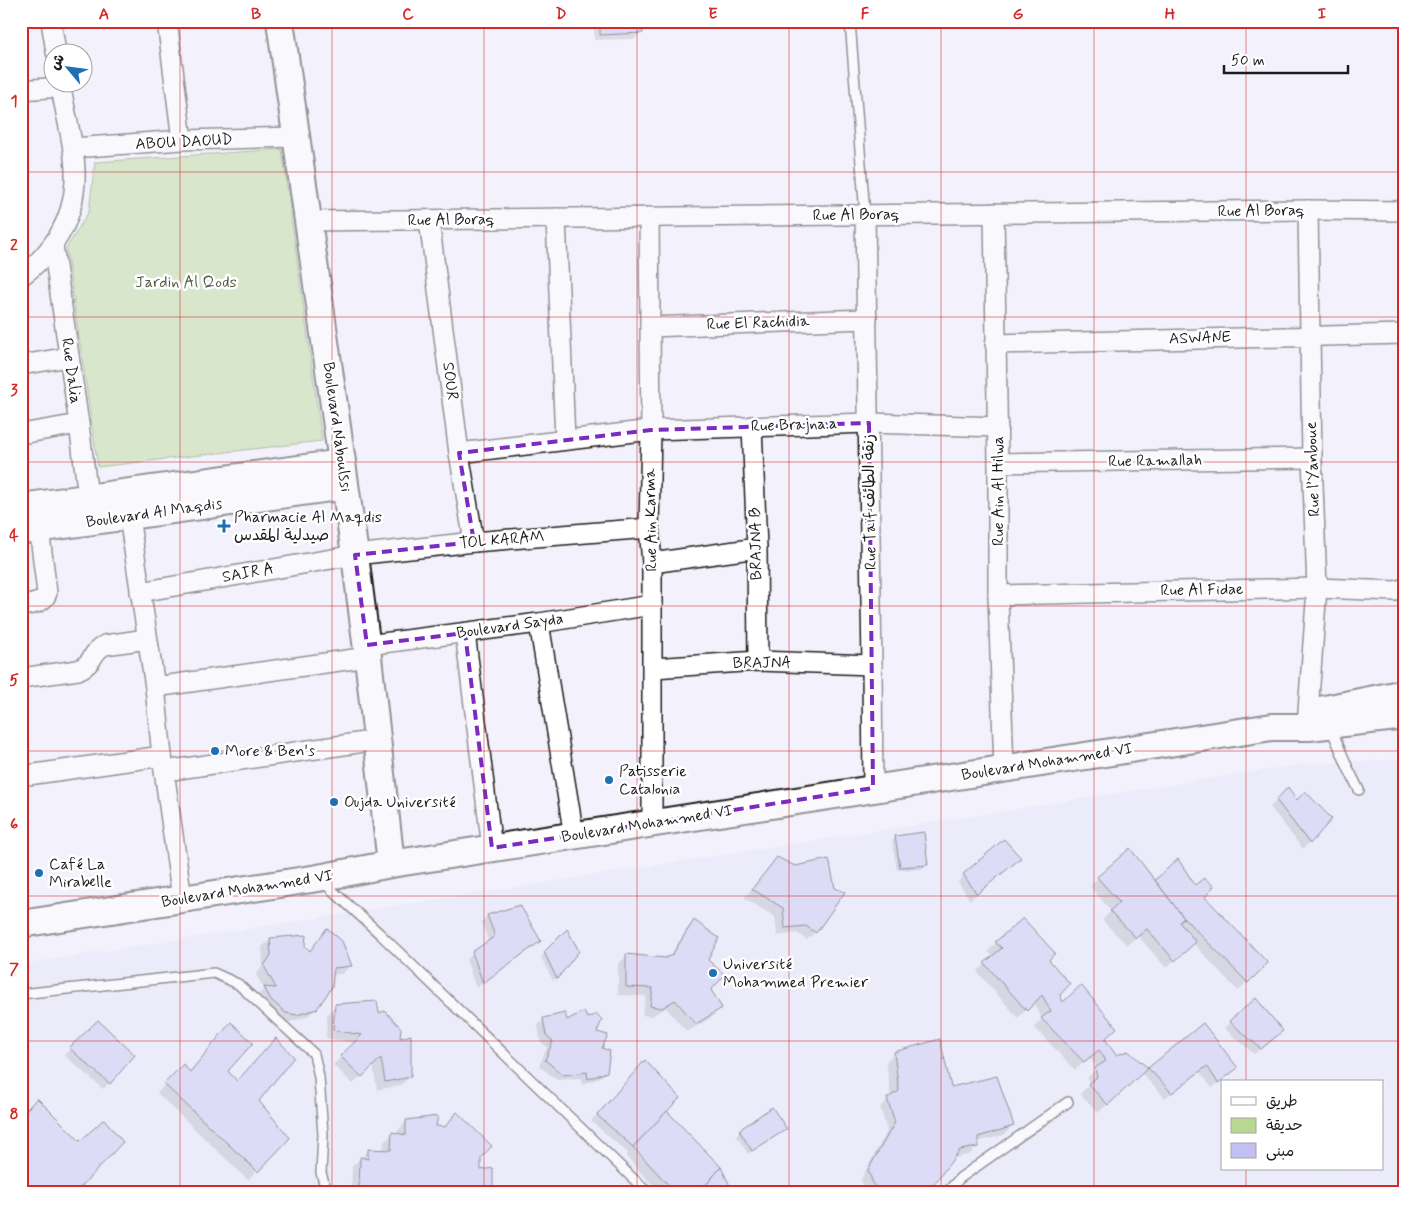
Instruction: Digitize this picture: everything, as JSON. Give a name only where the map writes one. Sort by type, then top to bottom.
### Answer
[{"type":"street","points":[[51,21],[54,42]]},
{"type":"street","points":[[167,21],[182,140]]},
{"type":"street","name":"Boulevard Naboulssi","points":[[280,21],[368,651],[391,864]]},
{"type":"street","points":[[21,90],[42,87]]},
{"type":"street","points":[[21,276],[33,267],[53,245],[69,216],[74,197],[75,170],[73,148],[62,92]]},
{"type":"street","name":"ABOU DAOUD","points":[[73,148],[182,140],[296,137]]},
{"type":"street","name":"Rue Al Boraq","points":[[308,221],[1308,210],[1405,211]]},
{"type":"street","name":"Rue l’Yanboue","points":[[1308,210],[1312,458],[1317,588],[1315,721]]},
{"type":"street","name":"Rue Ain Al Hilwa","points":[[994,213],[998,427],[998,595],[1004,770]]},
{"type":"street","name":"Rue Taïf زنقة الطائف","points":[[865,215],[872,665],[872,788]]},
{"type":"street","points":[[556,218],[565,440]]},
{"type":"street","name":"Rue Ain Karma","points":[[649,218],[651,430],[649,528],[652,563],[653,668],[652,823]]},
{"type":"street","name":"SOUR","points":[[429,220],[459,453],[474,542]]},
{"type":"street","name":"Rue Dalia","points":[[53,245],[70,356],[88,497]]},
{"type":"street","name":"Rue El Rachidia","points":[[650,328],[867,319]]},
{"type":"street","name":"ASWANE","points":[[995,344],[1405,334]]},
{"type":"street","points":[[21,365],[70,356]]},
{"type":"street","name":"Rue Brajna.a","points":[[459,453],[651,430],[869,423],[998,427]]},
{"type":"street","points":[[21,434],[79,424]]},
{"type":"street","name":"BRAJNA B","points":[[752,426],[758,662]]},
{"type":"street","name":"Rue Ramallah","points":[[998,463],[1312,458]]},
{"type":"street","name":"Boulevard Al Maqdis","points":[[30,530],[127,504],[344,474]]},
{"type":"street","name":"Boulevard Al Maqdis","points":[[21,508],[88,497],[127,504]]},
{"type":"street","points":[[127,504],[155,687],[182,899]]},
{"type":"street","name":"TOL KARAM","points":[[355,554],[649,528]]},
{"type":"street","points":[[21,606],[40,602],[47,593],[30,530]]},
{"type":"street","points":[[652,563],[756,548]]},
{"type":"street","name":"SAIR A","points":[[140,592],[355,554]]},
{"type":"street","name":"Rue Al Fidae","points":[[998,595],[1317,588],[1396,591],[1405,588]]},
{"type":"street","name":"Boulevard Sayda","points":[[155,687],[464,633],[652,605]]},
{"type":"street","points":[[539,623],[574,836]]},
{"type":"street","points":[[464,633],[492,848]]},
{"type":"street","points":[[21,678],[78,670],[86,667],[99,647],[147,639]]},
{"type":"street","name":"BRAJNA","points":[[653,668],[758,662],[872,665]]},
{"type":"street","name":"Boulevard Mohammed VI","points":[[1315,721],[1405,693]]},
{"type":"street","name":"Boulevard Mohammed VI","points":[[21,924],[872,788],[1004,770],[1272,727],[1315,721],[1405,716]]},
{"type":"street","points":[[21,776],[164,764],[378,740]]},
{"type":"lane","points":[[850,21],[865,215]]},
{"type":"lane","points":[[1315,721],[1348,768],[1359,790]]},
{"type":"lane","points":[[318,878],[379,933],[647,1192]]},
{"type":"lane","points":[[21,994],[214,973],[238,984],[314,1054],[320,1087],[323,1135],[322,1173],[324,1186],[329,1192]]},
{"type":"lane","points":[[947,1192],[960,1178],[1068,1102]]},
{"type":"highlighted area","points":[[869,423],[873,788],[492,848],[465,633],[367,645],[355,555],[474,542],[459,453],[651,430]]},
{"type":"shaded area","name":"Université Mohammed Premier","points":[[1405,759],[1405,1192],[21,1192],[21,964],[1304,764]]},
{"type":"green space","name":"Jardin Al Qods","points":[[282,149],[322,441],[98,467],[66,249],[89,211],[95,162]]},
{"type":"building","points":[[600,21],[642,21],[643,33],[600,35]]},
{"type":"building","points":[[1288,787],[1297,800],[1305,791],[1332,819],[1310,844],[1276,800]]},
{"type":"building","points":[[924,832],[928,865],[900,867],[895,836]]},
{"type":"building","points":[[1004,839],[1021,858],[977,894],[963,874]]},
{"type":"building","points":[[1130,848],[1184,918],[1179,922],[1196,942],[1175,961],[1147,929],[1136,938],[1110,911],[1119,902],[1097,877]]},
{"type":"building","points":[[777,857],[795,866],[829,859],[835,888],[845,892],[816,933],[806,926],[785,928],[783,908],[752,889]]},
{"type":"building","points":[[1178,859],[1195,885],[1204,878],[1214,886],[1205,897],[1268,963],[1248,983],[1184,918],[1155,880]]},
{"type":"building","points":[[520,905],[541,941],[483,983],[472,952],[495,936],[487,915]]},
{"type":"building","points":[[1023,918],[1055,953],[1049,960],[1070,984],[1060,995],[1063,1002],[1081,985],[1117,1028],[1105,1039],[1116,1055],[1128,1051],[1148,1068],[1108,1105],[1088,1084],[1097,1077],[1095,1068],[1106,1061],[1099,1050],[1084,1062],[1041,1018],[1051,1011],[1042,995],[1027,1011],[984,963],[1002,948],[995,942]]},
{"type":"building","points":[[694,920],[719,938],[708,960],[725,975],[711,990],[722,1008],[696,1024],[675,1000],[662,1008],[650,1006],[653,988],[626,987],[626,954],[665,958],[672,955]]},
{"type":"building","points":[[327,928],[342,941],[352,966],[334,968],[332,987],[317,1009],[297,1015],[286,1013],[271,1000],[264,987],[276,988],[264,966],[271,955],[270,938],[306,935],[305,946],[310,951]]},
{"type":"building","points":[[567,929],[579,951],[557,979],[544,952]]},
{"type":"building","points":[[1256,998],[1283,1031],[1261,1049],[1229,1021]]},
{"type":"building","points":[[377,1001],[379,1013],[385,1011],[401,1028],[400,1038],[411,1035],[411,1077],[385,1082],[381,1058],[362,1077],[340,1056],[362,1035],[333,1030],[335,1004]]},
{"type":"building","points":[[584,1011],[587,1018],[597,1014],[602,1020],[597,1032],[608,1035],[602,1048],[610,1051],[607,1072],[588,1079],[587,1072],[563,1075],[545,1060],[553,1041],[546,1035],[543,1018],[565,1013],[567,1020]]},
{"type":"building","points":[[98,1020],[135,1055],[110,1084],[69,1048]]},
{"type":"building","points":[[231,1022],[253,1043],[228,1071],[237,1081],[276,1038],[294,1057],[259,1101],[290,1138],[258,1172],[164,1084],[183,1064],[190,1072]]},
{"type":"building","points":[[1203,1023],[1238,1068],[1218,1083],[1207,1066],[1172,1093],[1148,1068]]},
{"type":"building","points":[[940,1039],[951,1087],[997,1076],[1014,1126],[978,1137],[978,1147],[960,1150],[928,1192],[883,1192],[874,1186],[868,1170],[895,1122],[887,1098],[899,1091],[894,1052]]},
{"type":"building","points":[[645,1060],[680,1098],[633,1147],[597,1115]]},
{"type":"building","points":[[37,1098],[80,1141],[104,1119],[123,1142],[76,1192],[21,1192],[21,1131],[25,1126],[21,1116]]},
{"type":"building","points":[[772,1107],[787,1129],[752,1151],[739,1130]]},
{"type":"building","points":[[667,1111],[721,1167],[700,1192],[675,1192],[633,1147]]},
{"type":"building","points":[[457,1112],[492,1146],[481,1158],[481,1170],[493,1168],[493,1192],[359,1192],[360,1157],[368,1159],[368,1149],[391,1150],[392,1132],[406,1135],[406,1120],[438,1116],[436,1126],[445,1127]]},
{"type":"building","points":[[721,1167],[733,1192],[700,1192]]},
{"type":"place","name":"Pharmacie Al Maqdis صيدلية المقدس","points":[[224,526]]},
{"type":"place","name":"More & Ben's","points":[[215,751]]},
{"type":"place","name":"Patisserie Catalonia","points":[[609,780]]},
{"type":"place","name":"Oujda Université","points":[[334,802]]},
{"type":"place","name":"Café La Mirabelle","points":[[39,873]]},
{"type":"place","name":"Université Mohammed Premier","points":[[713,973]]}]
